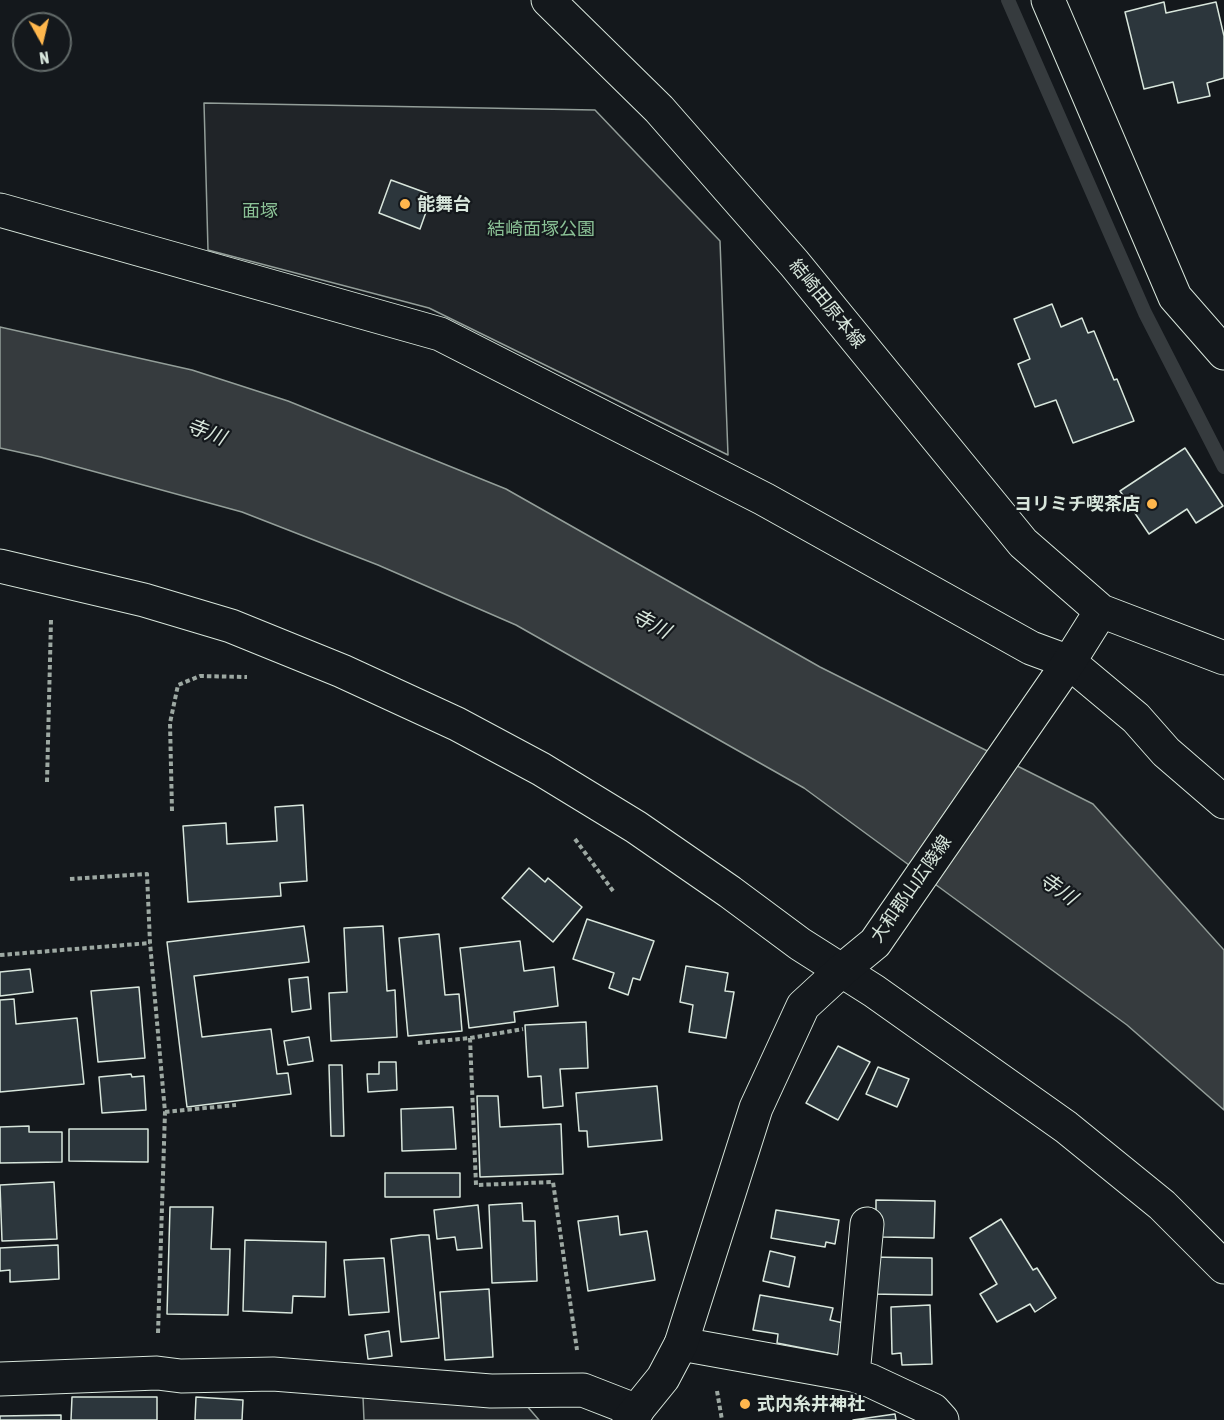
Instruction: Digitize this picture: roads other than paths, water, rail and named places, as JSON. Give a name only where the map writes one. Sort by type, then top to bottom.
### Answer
[{"type":"street","name":"結崎田原本線","points":[[548,0],[659,109],[742,203],[794,263],[1023,543],[1101,611]]},
{"type":"street","points":[[1048,0],[1175,297],[1224,353]]},
{"type":"street","points":[[0,210],[440,334],[764,500],[1031,648],[1069,662],[1136,718],[1166,752],[1224,802]]},
{"type":"street","points":[[0,566],[144,600],[231,626],[342,671],[457,724],[541,769],[636,827],[1066,1127],[1162,1205],[1224,1267]]},
{"type":"street","points":[[1101,611],[1224,658]]},
{"type":"street","name":"大和郡山広陵線","points":[[633,1416],[663,1378],[681,1344],[756,1108],[803,1006],[875,943],[1069,662],[1101,611]]},
{"type":"street","points":[[853,1375],[867,1224]]},
{"type":"street","points":[[681,1344],[853,1375],[933,1410],[942,1420]]},
{"type":"street","points":[[0,1379],[157,1373],[180,1376],[273,1374],[491,1391],[583,1390],[633,1416]]},
{"type":"water","name":"寺川","points":[[0,327],[192,370],[288,401],[506,489],[820,667],[1093,804],[1224,950],[1224,1110],[1127,1025],[804,788],[516,625],[378,565],[242,512],[0,448]]},
{"type":"waterway","points":[[1008,0],[1145,313],[1224,467]]},
{"type":"place","name":"能舞台","points":[[405,204]]},
{"type":"place","name":"ヨリミチ喫茶店","points":[[1152,504]]},
{"type":"place","name":"式内糸井神社","points":[[745,1404]]},
{"type":"park label","name":"面塚","points":[[260,211]]},
{"type":"park label","name":"結崎面塚公園","points":[[541,229]]}]
